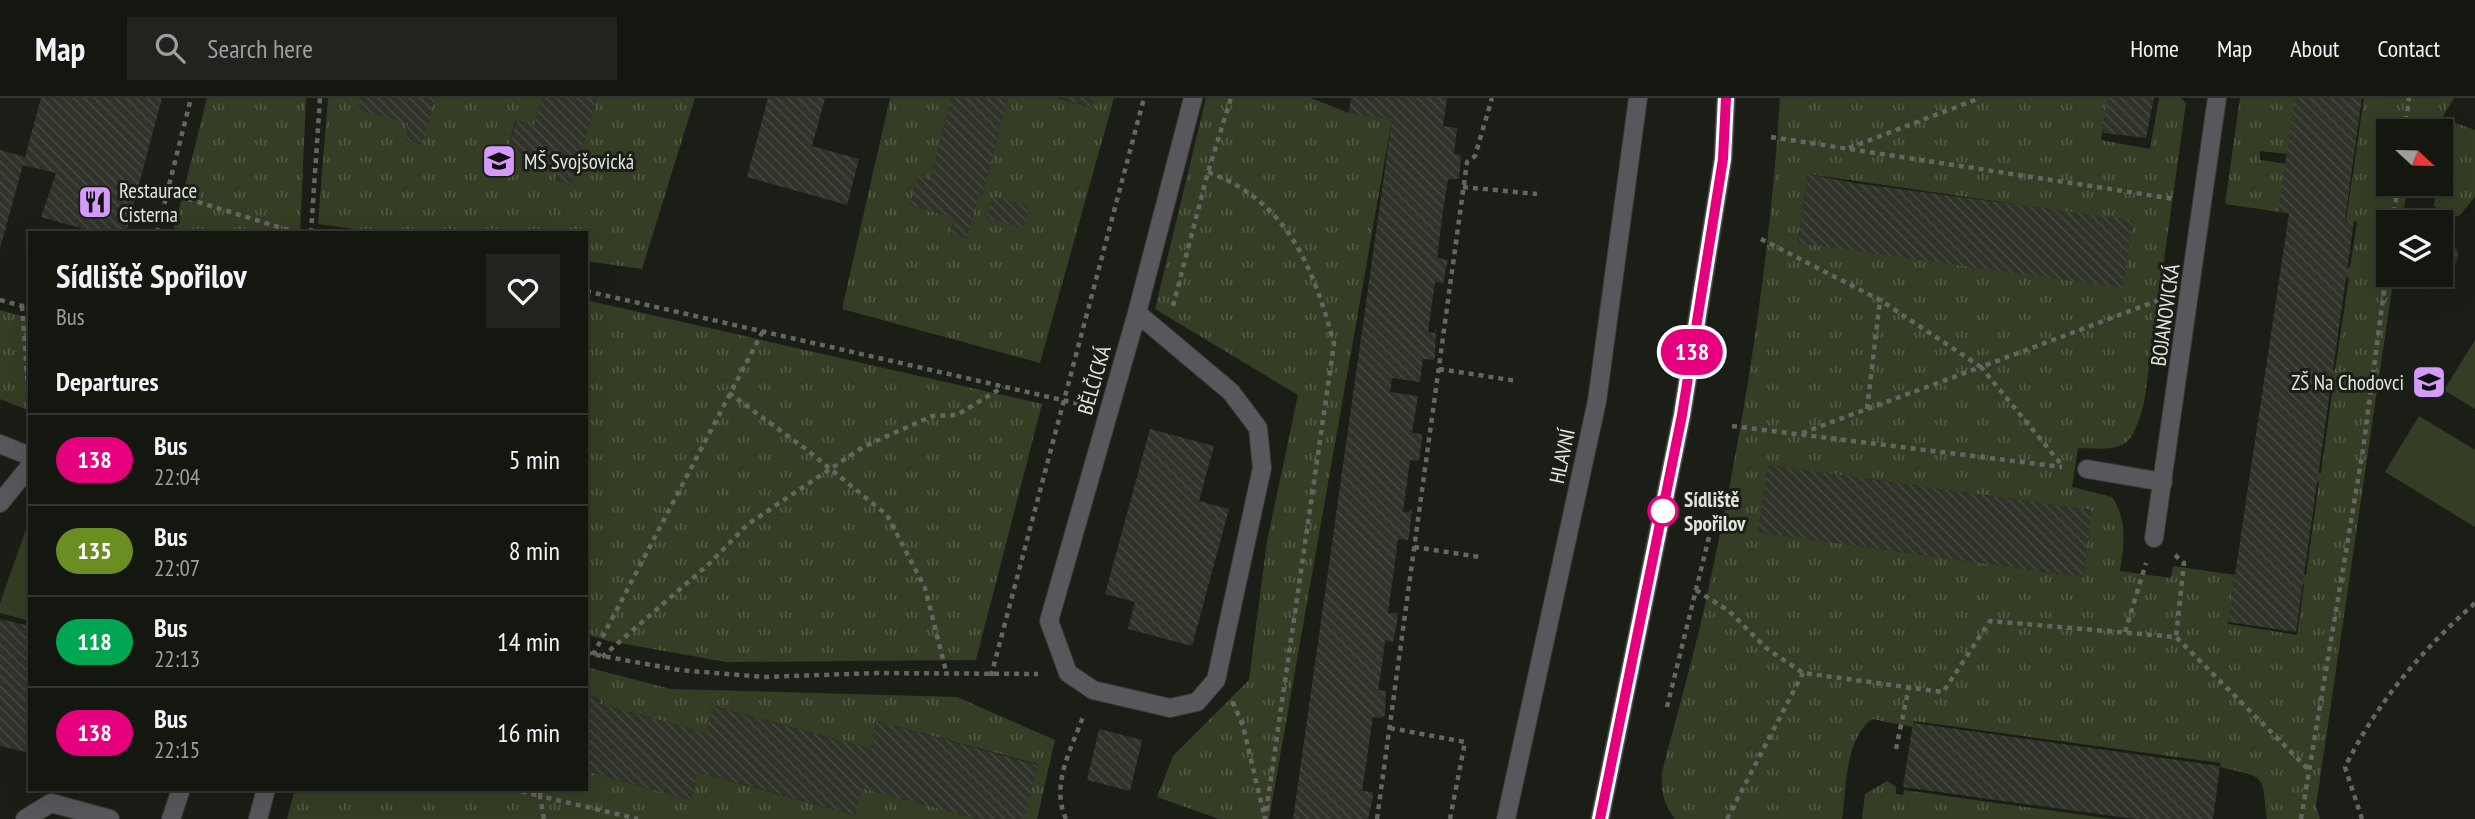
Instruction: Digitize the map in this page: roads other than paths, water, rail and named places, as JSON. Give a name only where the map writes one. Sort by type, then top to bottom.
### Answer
[{"type":"street","name":"BĚLČICKÁ","points":[[1137,313],[1165,340],[1231,392],[1258,428],[1262,468],[1216,680],[1197,702],[1170,708],[1093,690],[1068,673],[1049,621],[1137,313],[1193,98]]},
{"type":"street","name":"HLAVNÍ","points":[[1506,819],[1597,401],[1638,98]]},
{"type":"street","points":[[1600,819],[1682,415],[1723,159],[1726,98]]},
{"type":"street","name":"BOJANOVICKÁ","points":[[2154,538],[2192,288],[2217,98]]},
{"type":"street","points":[[0,444],[28,455]]},
{"type":"street","points":[[0,503],[28,468]]},
{"type":"street","points":[[2087,469],[2163,482]]},
{"type":"street","points":[[171,819],[180,791]]},
{"type":"street","points":[[258,819],[265,791]]},
{"type":"street","points":[[25,819],[51,803],[110,819]]},
{"type":"place","name":"MŠ Svojšovická","points":[[499,161]]},
{"type":"place","name":"Restaurace Cisterna","points":[[95,202]]},
{"type":"place","name":"ZŠ Na Chodovci","points":[[2429,382]]},
{"type":"place","name":"Sídliště Spořilov","points":[[1663,511]]}]
